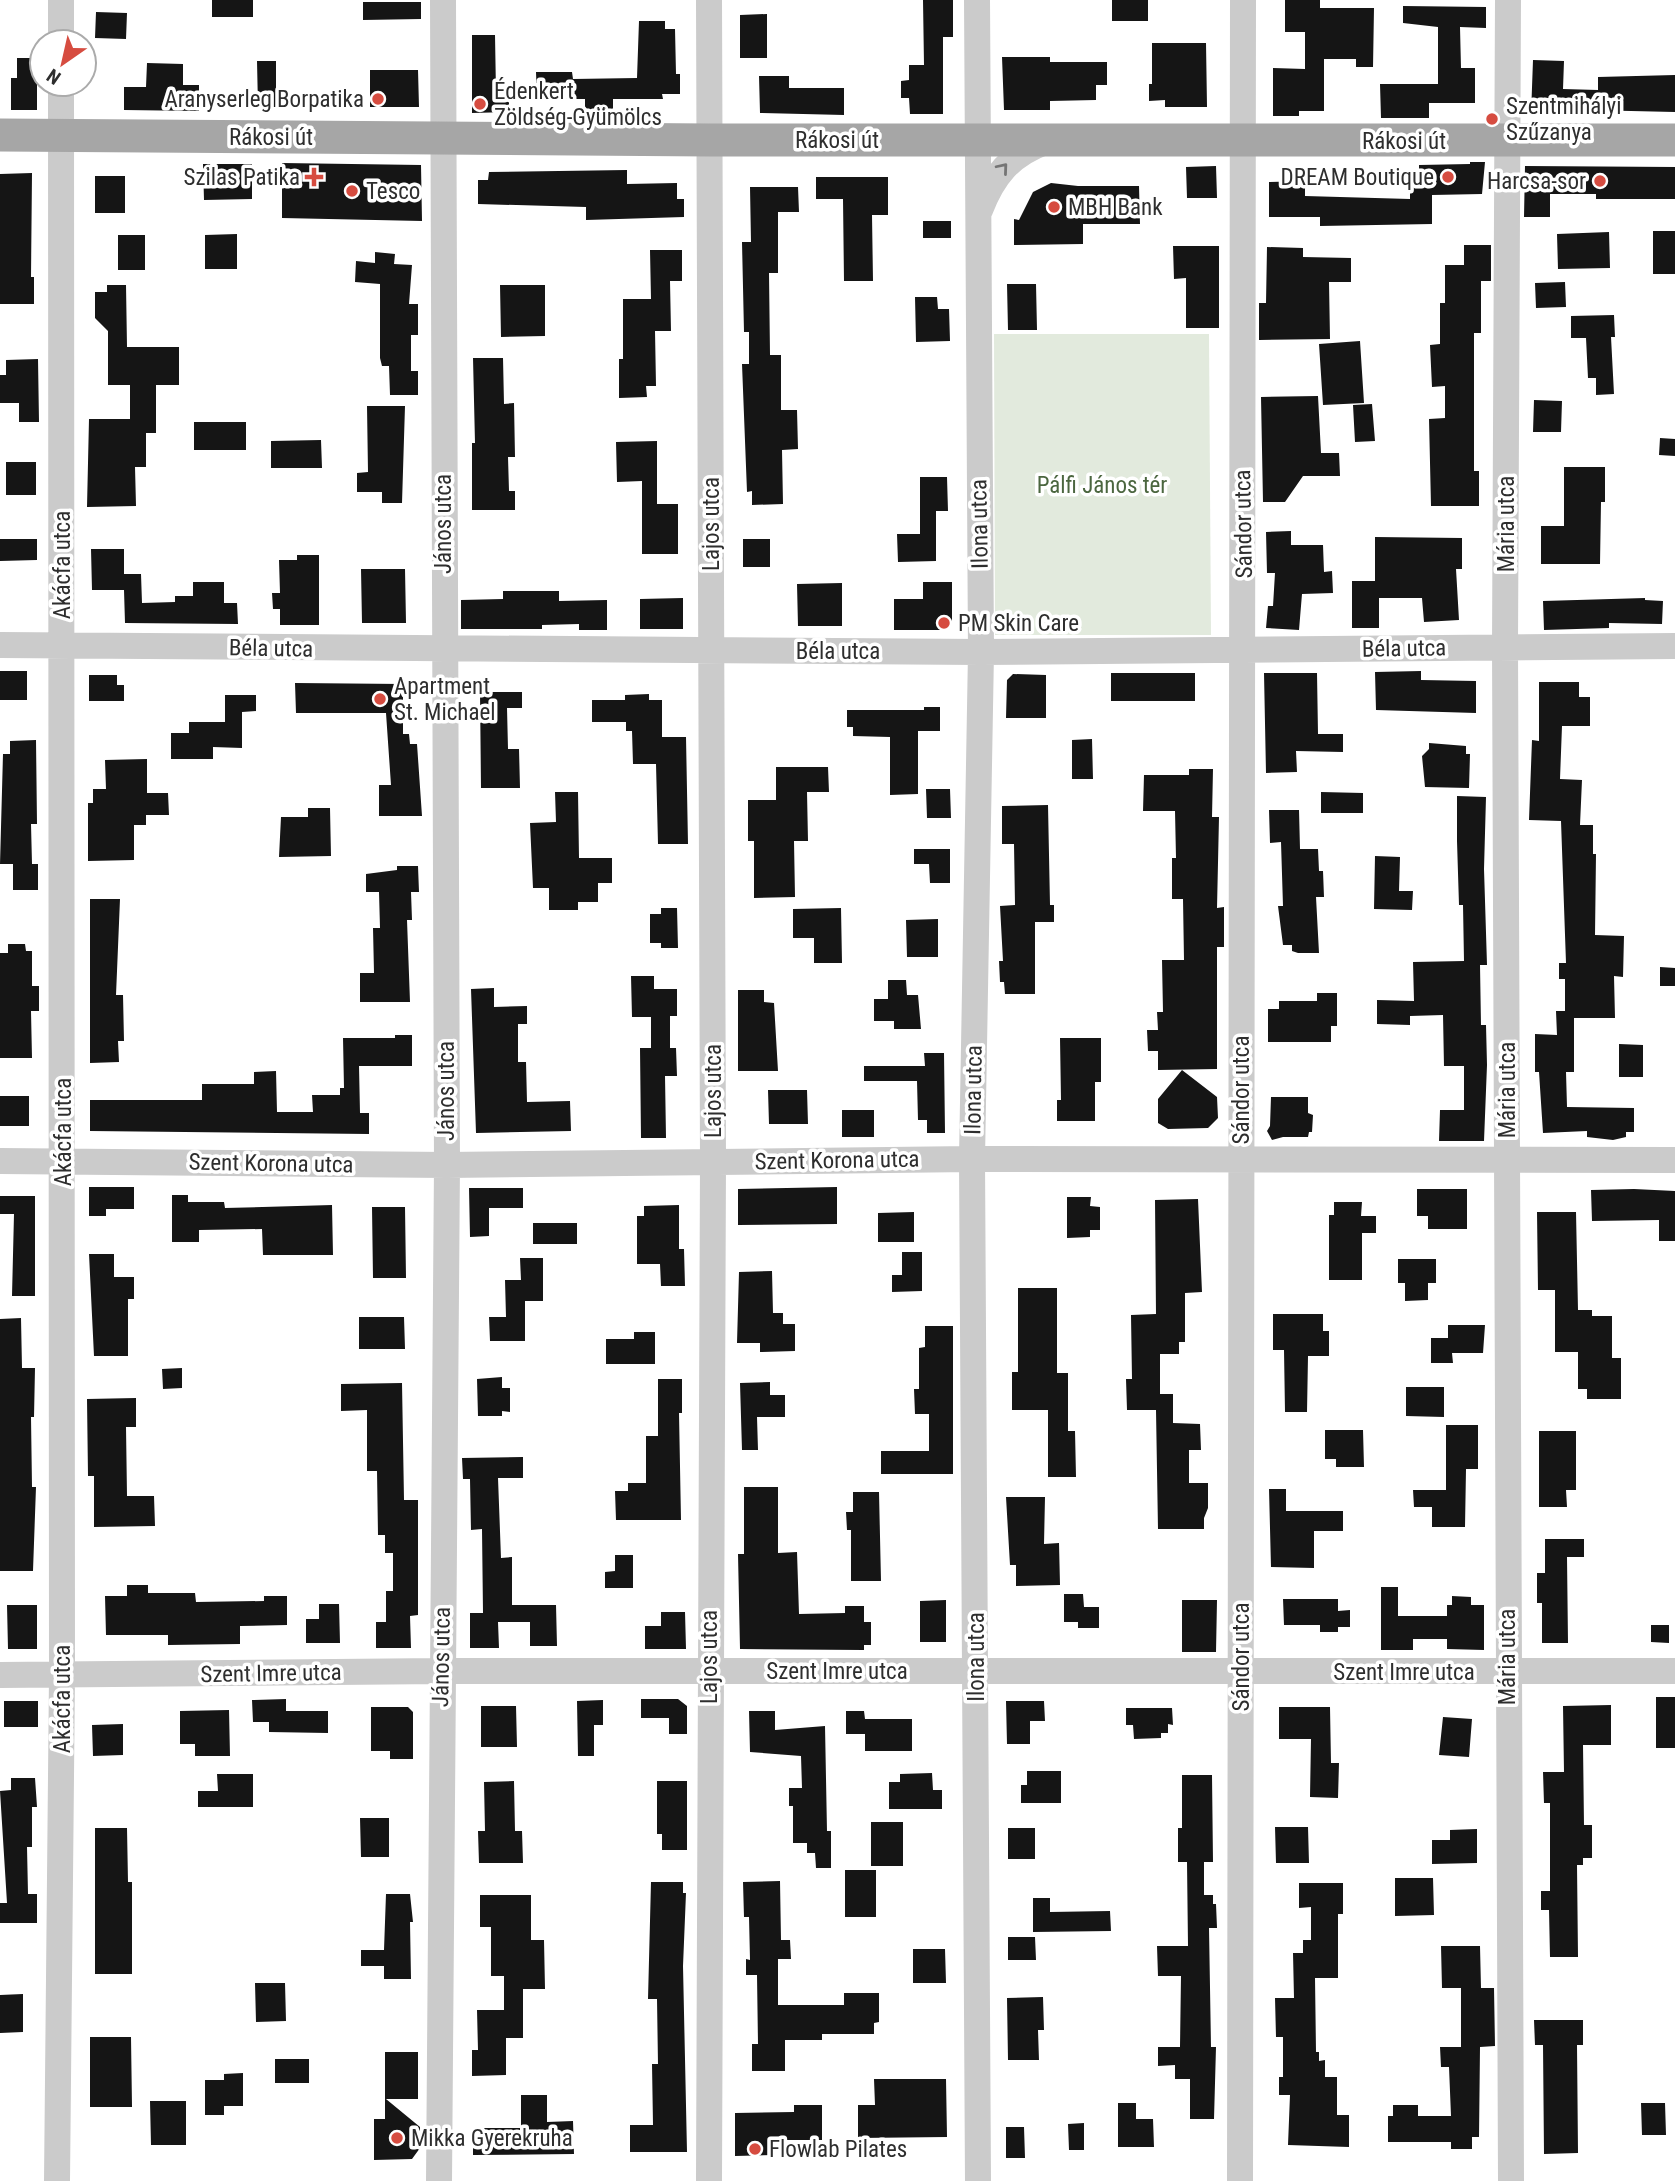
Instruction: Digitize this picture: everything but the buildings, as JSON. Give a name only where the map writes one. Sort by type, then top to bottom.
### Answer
[{"type":"main road","name":"Rákosi út","points":[[0,135],[710,140],[1675,140]]},
{"type":"street","points":[[61,0],[61,28]]},
{"type":"street","name":"János utca","points":[[439,2181],[447,1165],[443,650],[443,0]]},
{"type":"street","name":"Lajos utca","points":[[709,0],[713,1161],[709,2181]]},
{"type":"street","name":"Ilona utca","points":[[977,0],[981,652],[972,1159],[978,2181]]},
{"type":"street","name":"Sándor utca","points":[[1240,2181],[1243,0]]},
{"type":"street","name":"Mária utca","points":[[1508,0],[1510,141],[1505,646],[1511,2181]]},
{"type":"street","name":"Akácfa utca","points":[[57,2181],[63,1160],[61,98]]},
{"type":"street","points":[[977,218],[988,190],[1012,158],[1051,140]]},
{"type":"street","name":"Béla utca","points":[[0,645],[981,652],[1675,646]]},
{"type":"street","name":"Szent Korona utca","points":[[0,1161],[447,1165],[972,1159],[1675,1160]]},
{"type":"street","name":"Szent Imre utca","points":[[0,1675],[441,1671],[1675,1671]]},
{"type":"green space","name":"Pálfi János tér","points":[[994,334],[1209,334],[1211,635],[995,635]]},
{"type":"place","name":"Aranyserleg Borpatika","points":[[378,99]]},
{"type":"place","name":"Édenkert Zöldség-Gyümölcs","points":[[480,104]]},
{"type":"place","name":"Szentmihályi Szűzanya","points":[[1492,119]]},
{"type":"place","name":"Szilas Patika","points":[[314,177]]},
{"type":"place","name":"DREAM Boutique","points":[[1448,177]]},
{"type":"place","name":"Harcsa-sor","points":[[1600,181]]},
{"type":"place","name":"Tesco","points":[[352,191]]},
{"type":"place","name":"MBH Bank","points":[[1054,207]]},
{"type":"place","name":"PM Skin Care","points":[[944,623]]},
{"type":"place","name":"Apartment St. Michael","points":[[380,699]]},
{"type":"place","name":"Mikka Gyerekruha","points":[[397,2138]]},
{"type":"place","name":"Flowlab Pilates","points":[[755,2149]]}]
